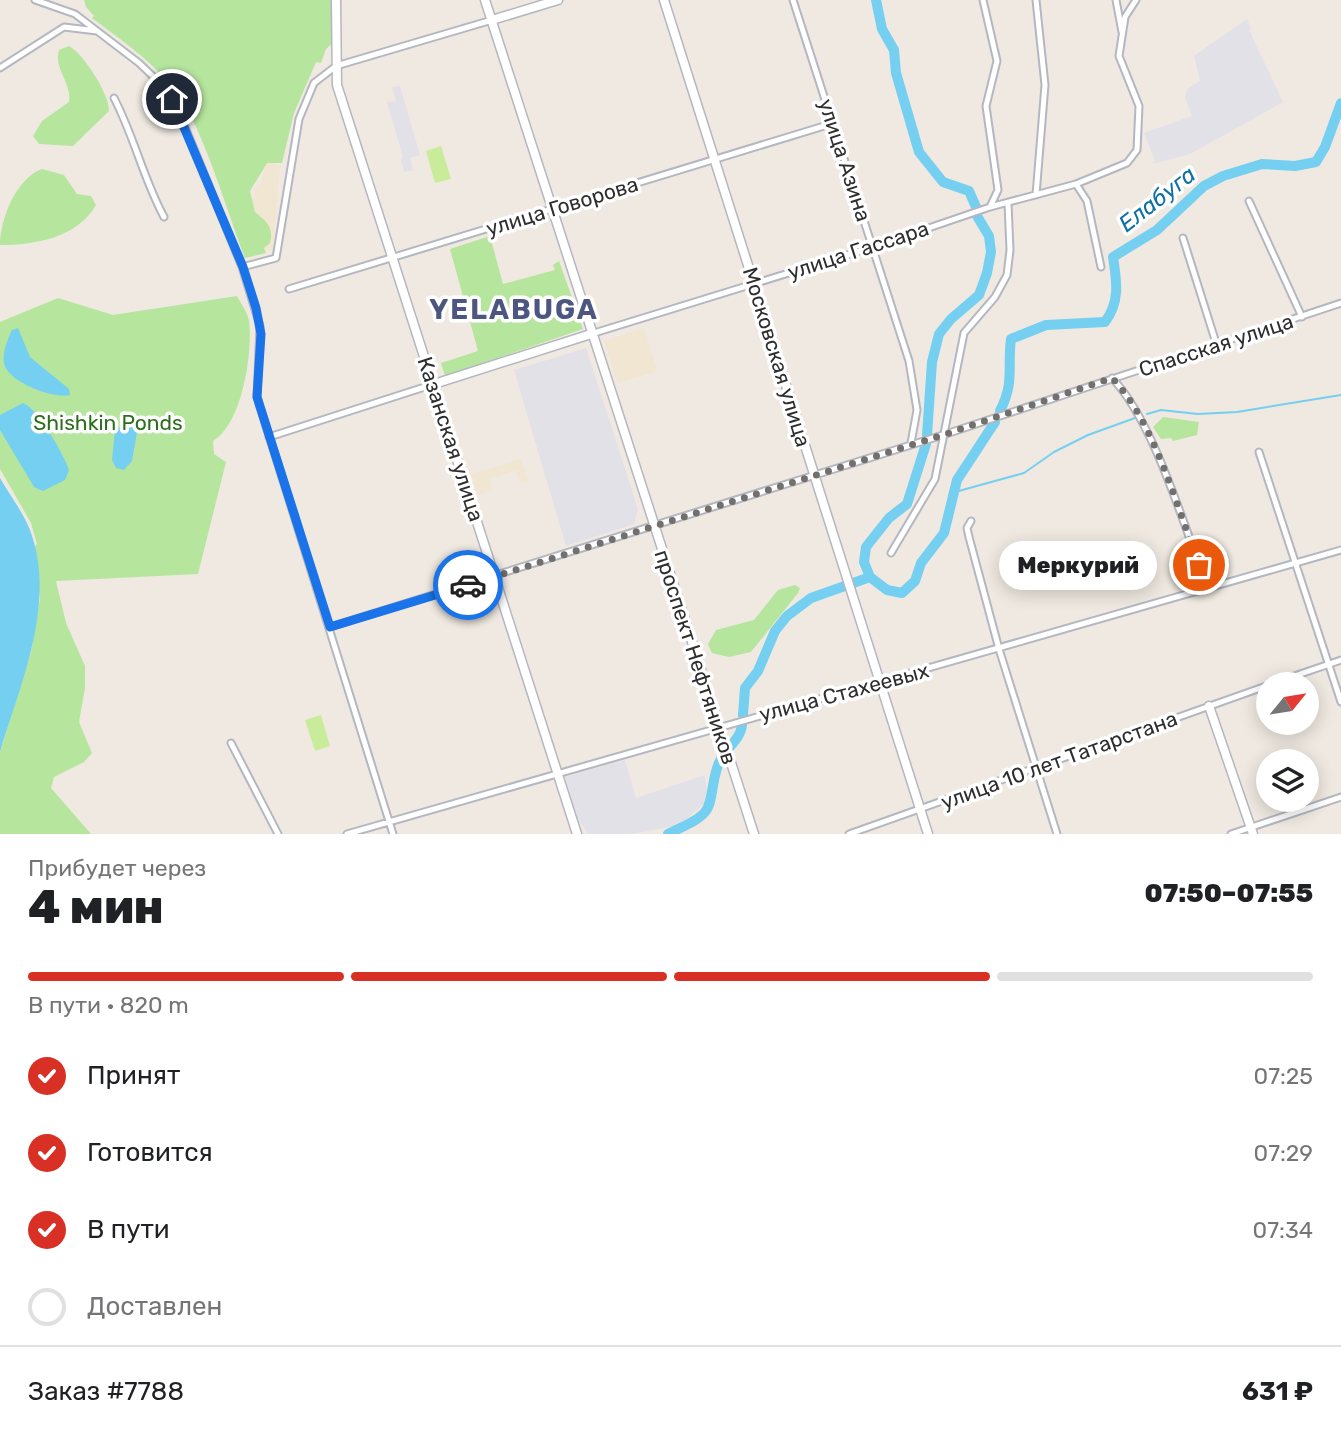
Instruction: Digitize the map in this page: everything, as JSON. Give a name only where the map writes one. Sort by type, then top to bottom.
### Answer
[{"type":"main road","name":"Казанская улица","points":[[336,0],[337,85],[577,834]]},
{"type":"main road","name":"проспект Нефтяников","points":[[485,0],[754,834]]},
{"type":"main road","points":[[492,20],[558,0]]},
{"type":"main road","name":"Московская улица","points":[[664,0],[928,834]]},
{"type":"main road","name":"улица Гассара","points":[[434,384],[591,334]]},
{"type":"main road","points":[[1209,706],[1252,831]]},
{"type":"street","points":[[34,0],[75,14],[153,74],[172,99],[243,267],[260,326],[256,390],[393,834]]},
{"type":"street","name":"улица Азина","points":[[793,0],[873,247],[915,388],[916,427],[911,443]]},
{"type":"street","points":[[983,0],[997,61],[986,106],[998,190],[990,207]]},
{"type":"street","points":[[1036,0],[1045,85],[1036,195]]},
{"type":"street","points":[[1116,0],[1123,35]]},
{"type":"street","points":[[1123,35],[1125,17],[1136,0]]},
{"type":"street","points":[[243,267],[276,258],[299,119],[314,83],[335,66],[492,20]]},
{"type":"street","points":[[0,68],[64,27],[97,31]]},
{"type":"street","name":"улица Гассара","points":[[591,334],[873,247],[990,207],[1076,184],[1127,163],[1137,150],[1140,116],[1137,99],[1119,56],[1123,35]]},
{"type":"street","points":[[114,97],[148,186],[164,217]]},
{"type":"street","name":"улица Говорова","points":[[289,289],[834,123]]},
{"type":"street","points":[[1076,184],[1087,201],[1101,267]]},
{"type":"street","points":[[1249,201],[1302,317]]},
{"type":"street","points":[[891,553],[935,479],[964,332],[995,297],[1007,275],[1010,250],[1008,203]]},
{"type":"street","points":[[1183,238],[1217,346]]},
{"type":"street","name":"Спасская улица","points":[[330,627],[946,434],[1341,303]]},
{"type":"street","points":[[1112,378],[1126,393],[1144,424],[1208,588]]},
{"type":"street","name":"улица Гассара","points":[[269,437],[434,384]]},
{"type":"street","points":[[1259,452],[1341,702]]},
{"type":"street","points":[[971,521],[967,528],[999,649],[1057,834]]},
{"type":"street","name":"улица Стахеевых","points":[[347,834],[558,771],[999,649],[1341,550]]},
{"type":"street","name":"улица 10 лет Татарстана","points":[[1305,672],[1341,660]]},
{"type":"street","name":"улица 10 лет Татарстана","points":[[849,834],[1256,690]]},
{"type":"street","points":[[231,743],[278,834]]},
{"type":"street","points":[[1231,834],[1252,831],[1341,797]]},
{"type":"shaded area","points":[[1247,19],[1251,29],[1249,30],[1283,102],[1190,154],[1153,164],[1155,161],[1144,133],[1192,116],[1185,98],[1187,89],[1200,81],[1194,56]]},
{"type":"shaded area","points":[[400,86],[420,155],[410,158],[413,170],[404,172],[401,159],[403,157],[387,102],[396,101],[392,87]]},
{"type":"shaded area","points":[[267,162],[280,166],[273,250],[266,250],[252,200],[255,197],[254,187],[260,184]]},
{"type":"shaded area","points":[[644,328],[657,371],[618,383],[604,341]]},
{"type":"shaded area","points":[[586,348],[638,509],[634,524],[566,546],[514,370]]},
{"type":"shaded area","points":[[521,459],[528,482],[521,484],[516,470],[489,479],[492,490],[478,495],[471,474]]},
{"type":"shaded area","points":[[625,760],[636,798],[705,775],[708,800],[680,825],[632,834],[588,834],[578,819],[565,777]]},
{"type":"green space","points":[[84,0],[334,0],[333,43],[326,49],[321,63],[316,62],[294,113],[282,163],[267,163],[250,191],[255,212],[270,229],[270,243],[264,248],[266,253],[245,258],[206,149],[177,93],[148,62],[92,18],[94,16]]},
{"type":"green space","points":[[69,46],[95,75],[109,111],[73,146],[39,144],[33,136],[42,121],[69,102],[68,88],[58,57],[59,50]]},
{"type":"green space","points":[[441,146],[451,179],[435,183],[426,151]]},
{"type":"green space","points":[[42,169],[64,175],[77,194],[91,196],[96,205],[78,225],[54,237],[0,245],[6,212],[17,190],[24,181]]},
{"type":"green space","points":[[490,236],[503,284],[555,270],[553,265],[559,261],[583,329],[445,376],[441,363],[478,351],[450,249]]},
{"type":"green space","name":"Shishkin Ponds","points":[[237,296],[249,321],[247,369],[231,420],[213,441],[214,454],[226,462],[198,574],[56,581],[66,623],[85,666],[85,688],[79,722],[92,753],[84,762],[54,777],[51,788],[91,834],[0,834],[0,752],[31,652],[40,599],[34,547],[37,544],[31,523],[0,469],[0,322],[58,298],[113,315]]},
{"type":"green space","points":[[1163,417],[1199,422],[1197,435],[1173,441],[1171,438],[1161,439],[1153,427]]},
{"type":"green space","points":[[795,585],[800,588],[798,593],[751,652],[729,657],[712,653],[708,644],[716,630],[754,620],[778,590]]},
{"type":"green space","points":[[321,715],[330,746],[315,751],[305,720]]},
{"type":"water","points":[[18,328],[30,357],[69,389],[70,395],[42,392],[22,383],[7,370],[4,363],[6,346],[12,330]]},
{"type":"water","points":[[23,403],[43,422],[69,470],[65,480],[43,491],[34,487],[0,430],[0,415]]},
{"type":"water","points":[[123,425],[135,428],[137,432],[132,461],[124,470],[116,468],[112,460],[115,430]]},
{"type":"water","points":[[0,478],[30,530],[40,586],[33,642],[0,752]]},
{"type":"waterway","points":[[876,0],[882,29],[894,50],[896,73],[919,152],[943,182],[969,191],[976,207]]},
{"type":"waterway","name":"Елабуга","points":[[1000,411],[1009,383],[1011,339],[1046,325],[1105,322],[1115,299],[1113,257],[1157,230],[1204,186],[1223,176],[1262,164],[1295,166],[1316,162],[1325,147],[1341,103]]},
{"type":"waterway","name":"Елабуга","points":[[927,435],[932,362],[939,334],[951,319],[979,295],[987,273],[991,252],[989,236],[977,216]]},
{"type":"waterway","points":[[1147,414],[1161,410],[1198,414],[1237,412],[1341,395]]},
{"type":"waterway","points":[[955,492],[1024,473],[1054,452],[1088,435],[1135,418]]},
{"type":"waterway","name":"Елабуга","points":[[743,715],[745,688],[758,671],[775,631],[787,616],[811,598],[870,577],[887,590],[902,593],[915,581],[921,563],[944,533],[957,480],[995,422]]},
{"type":"waterway","points":[[870,577],[864,562],[866,547],[889,518],[907,504],[926,444]]},
{"type":"waterway","name":"Елабуга","points":[[668,834],[693,822],[708,808],[717,767],[739,735],[742,725]]},
{"type":"way so far","points":[[468,585],[946,434],[1112,378],[1126,393],[1144,424],[1199,565]]},
{"type":"place","name":"Меркурий","points":[[1199,565]]},
{"type":"district","name":"YELABUGA","points":[[514,309]]},
{"type":"route","points":[[172,99],[243,267],[259,318],[261,334],[257,397],[330,627],[468,585]]}]
